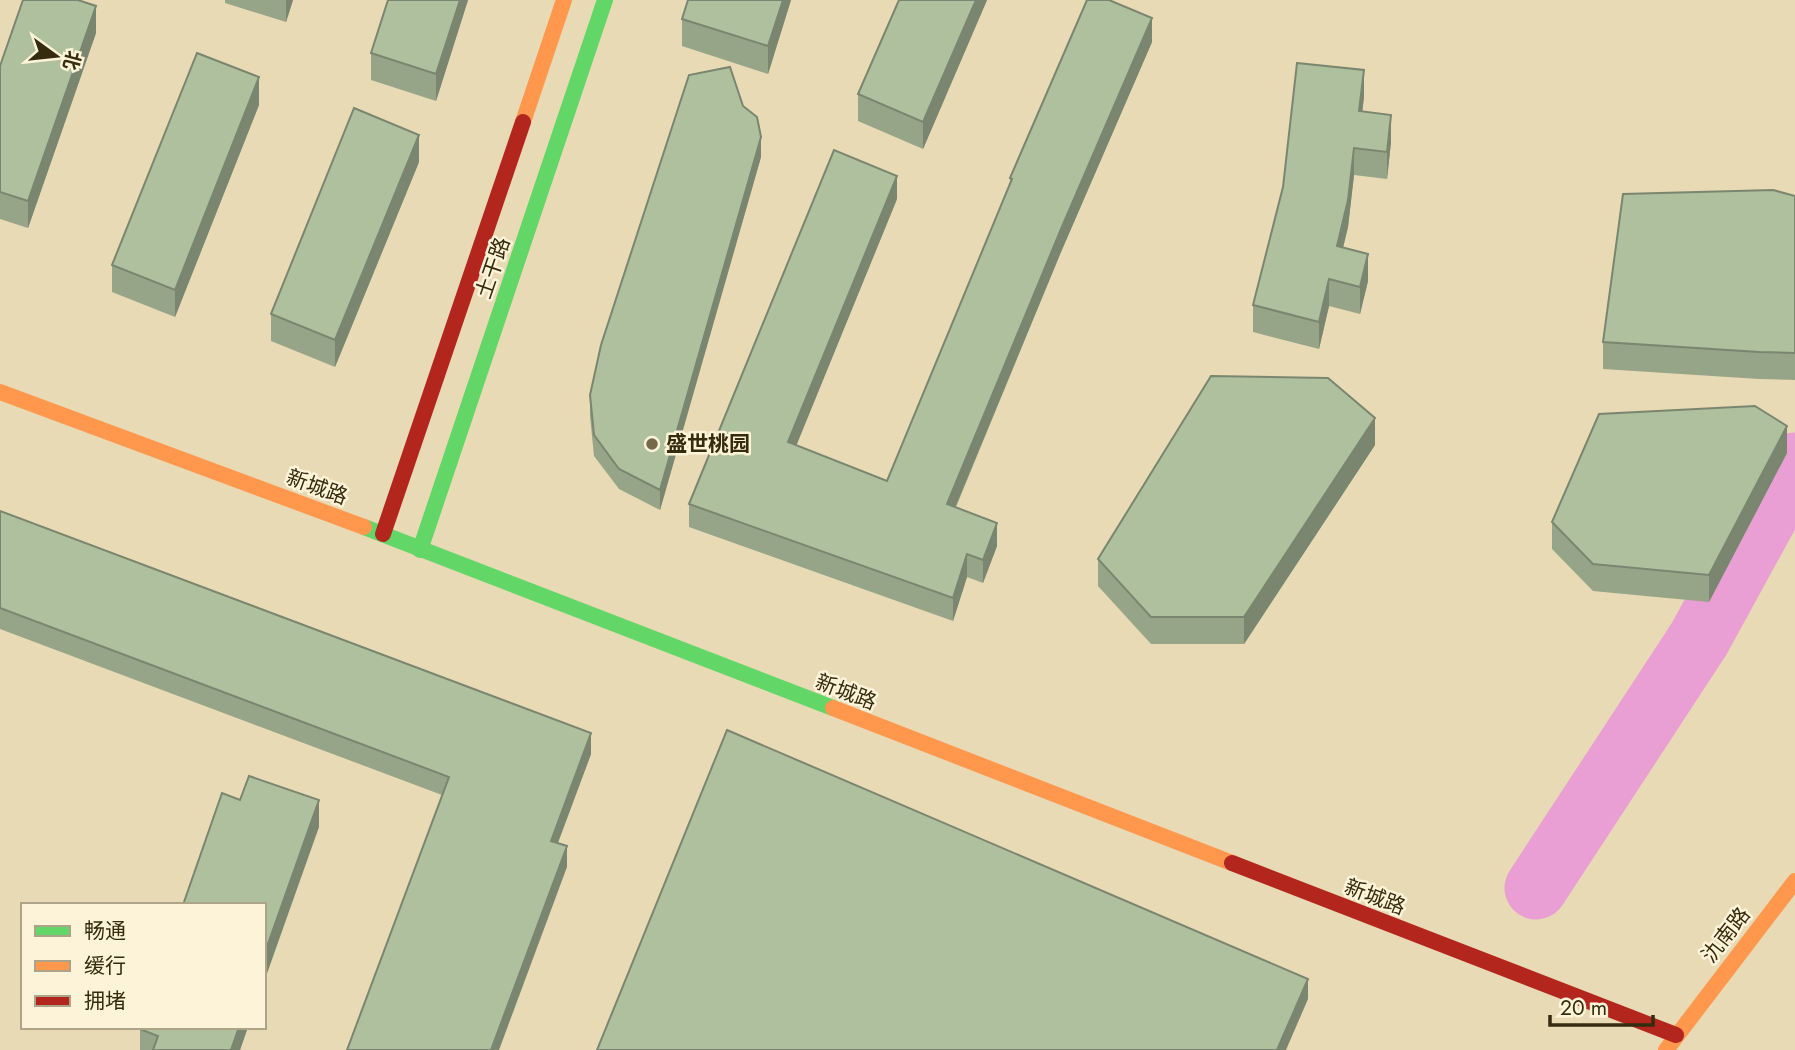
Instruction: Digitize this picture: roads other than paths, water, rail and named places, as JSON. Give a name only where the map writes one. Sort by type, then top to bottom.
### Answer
[{"type":"street","name":"土干路","points":[[383,534],[564,0]]},
{"type":"street","name":"土干路","points":[[420,550],[605,0]]},
{"type":"street","name":"新城路","points":[[0,392],[383,534],[1676,1035]]},
{"type":"street","name":"氿南路","points":[[1666,1050],[1795,881]]},
{"type":"waterway","points":[[1536,888],[1699,639],[1795,464]]},
{"type":"place","name":"盛世桃园","points":[[652,444]]}]
